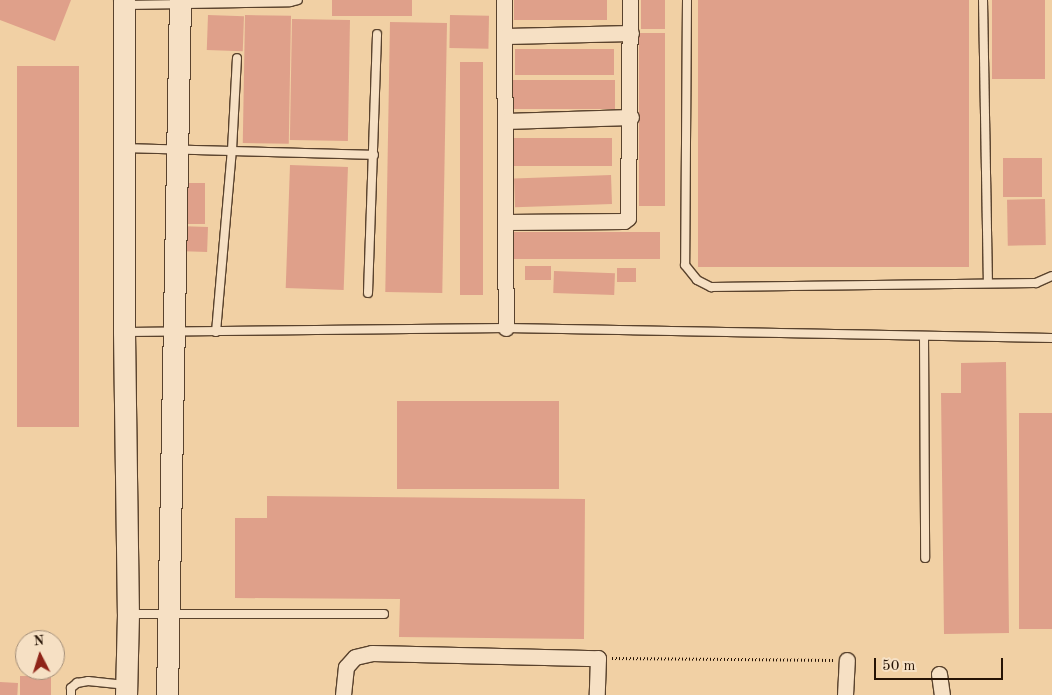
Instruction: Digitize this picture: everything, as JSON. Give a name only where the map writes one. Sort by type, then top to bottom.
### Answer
[{"type":"street","points":[[504,0],[506,36],[506,328]]},
{"type":"street","points":[[506,222],[624,221],[628,218],[631,117],[630,0]]},
{"type":"street","points":[[167,695],[172,332],[180,2]]},
{"type":"street","points":[[124,3],[124,332],[128,614],[126,690]]},
{"type":"street","points":[[506,36],[631,33]]},
{"type":"street","points":[[505,120],[631,117]]},
{"type":"street","points":[[342,695],[346,667],[355,657],[372,654],[598,658],[596,695]]},
{"type":"street","points":[[846,695],[847,660]]},
{"type":"street","points":[[939,674],[942,695]]},
{"type":"lane","points":[[124,3],[290,2],[298,0]]},
{"type":"lane","points":[[686,0],[685,265],[697,280],[711,287],[1036,283],[1052,276]]},
{"type":"lane","points":[[983,0],[988,283]]},
{"type":"lane","points":[[368,293],[377,34]]},
{"type":"lane","points":[[216,332],[232,150],[237,58]]},
{"type":"lane","points":[[124,148],[374,155]]},
{"type":"lane","points":[[124,332],[506,328],[1052,338]]},
{"type":"lane","points":[[924,336],[925,558]]},
{"type":"lane","points":[[128,614],[384,614]]},
{"type":"lane","points":[[71,695],[71,688],[77,683],[88,682],[126,690]]},
{"type":"path","points":[[598,658],[847,660]]},
{"type":"building","points":[[0,0],[71,0],[55,41],[0,20]]},
{"type":"building","points":[[332,0],[412,0],[412,16],[332,16]]},
{"type":"building","points":[[514,0],[607,0],[607,20],[514,20]]},
{"type":"building","points":[[641,0],[665,0],[665,29],[641,29]]},
{"type":"building","points":[[698,0],[969,0],[969,267],[698,267]]},
{"type":"building","points":[[992,0],[1045,0],[1045,79],[992,79]]},
{"type":"building","points":[[208,15],[244,16],[243,51],[207,50]]},
{"type":"building","points":[[245,15],[291,16],[289,144],[243,143]]},
{"type":"building","points":[[450,15],[489,16],[488,49],[449,48]]},
{"type":"building","points":[[292,19],[350,20],[348,141],[290,140]]},
{"type":"building","points":[[390,22],[447,23],[442,293],[385,292]]},
{"type":"building","points":[[639,33],[665,33],[665,206],[639,206]]},
{"type":"building","points":[[515,49],[614,49],[614,75],[515,75]]},
{"type":"building","points":[[460,62],[483,62],[483,295],[460,295]]},
{"type":"building","points":[[17,66],[79,66],[79,427],[17,427]]},
{"type":"building","points":[[513,80],[615,80],[615,109],[513,109]]},
{"type":"building","points":[[513,138],[612,138],[612,166],[513,166]]},
{"type":"building","points":[[1003,158],[1042,158],[1042,197],[1003,197]]},
{"type":"building","points":[[290,165],[348,167],[344,290],[286,288]]},
{"type":"building","points":[[611,175],[612,204],[515,207],[514,178]]},
{"type":"building","points":[[178,183],[205,183],[205,224],[178,224]]},
{"type":"building","points":[[1045,199],[1046,245],[1008,246],[1007,200]]},
{"type":"building","points":[[178,226],[208,227],[207,252],[177,251]]},
{"type":"building","points":[[512,232],[660,232],[660,259],[512,259]]},
{"type":"building","points":[[525,266],[551,266],[551,280],[525,280]]},
{"type":"building","points":[[617,268],[636,268],[636,282],[617,282]]},
{"type":"building","points":[[554,271],[615,273],[614,295],[553,293]]},
{"type":"building","points":[[1006,362],[1009,633],[944,634],[941,393],[961,393],[961,363]]},
{"type":"building","points":[[397,401],[559,401],[559,489],[397,489]]},
{"type":"building","points":[[1019,413],[1052,413],[1052,629],[1019,629]]},
{"type":"building","points":[[267,496],[585,499],[584,639],[399,637],[400,599],[235,598],[235,518],[267,518]]},
{"type":"building","points":[[20,680],[51,680],[51,695],[20,695]]},
{"type":"building","points":[[0,682],[18,683],[17,695],[0,695]]}]
